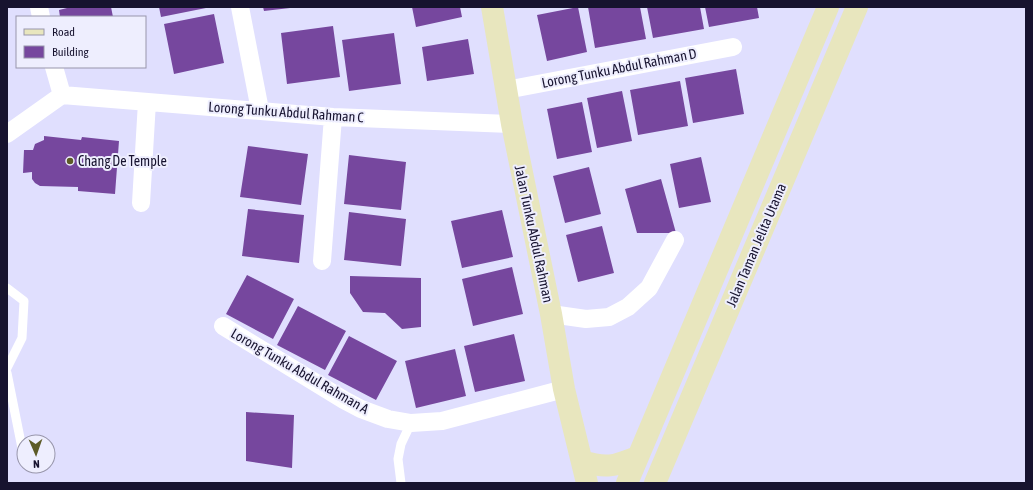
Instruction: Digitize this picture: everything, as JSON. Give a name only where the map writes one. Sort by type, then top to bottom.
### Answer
[{"type":"street","points":[[240,7],[260,110]]},
{"type":"street","name":"Jalan Tunku Abdul Rahman","points":[[492,7],[512,124],[551,314],[564,389],[587,483]]},
{"type":"street","name":"Jalan Taman Jelita Utama","points":[[627,483],[828,7]]},
{"type":"street","name":"Jalan Taman Jelita Utama","points":[[655,483],[857,7]]},
{"type":"street","name":"Lorong Tunku Abdul Rahman D","points":[[506,90],[733,47]]},
{"type":"street","points":[[7,134],[62,95],[54,68]]},
{"type":"street","name":"Lorong Tunku Abdul Rahman C","points":[[62,95],[333,117],[512,124]]},
{"type":"street","points":[[141,203],[147,102]]},
{"type":"street","points":[[322,261],[333,117]]},
{"type":"street","points":[[551,314],[586,319],[609,317],[628,307],[649,288],[675,240]]},
{"type":"street","name":"Lorong Tunku Abdul Rahman A","points":[[223,326],[344,400],[361,409],[388,419],[411,423],[442,421],[564,389]]},
{"type":"street","points":[[582,461],[596,466],[615,466],[637,457]]},
{"type":"lane","points":[[7,288],[24,301],[22,338],[7,368]]},
{"type":"lane","points":[[7,373],[20,434]]},
{"type":"lane","points":[[401,483],[398,459],[401,444],[411,423]]},
{"type":"building","points":[[71,7],[111,7],[113,16],[60,16],[59,10]]},
{"type":"building","points":[[159,7],[206,7],[206,8],[161,17]]},
{"type":"building","points":[[263,7],[290,7],[290,8],[264,11]]},
{"type":"building","points":[[412,7],[460,7],[462,17],[416,27]]},
{"type":"building","points":[[578,7],[587,52],[547,61],[537,15]]},
{"type":"building","points":[[588,7],[640,7],[646,39],[595,48]]},
{"type":"building","points":[[647,7],[700,7],[704,29],[653,38]]},
{"type":"building","points":[[705,7],[757,7],[759,18],[709,27]]},
{"type":"building","points":[[214,14],[224,63],[174,74],[164,24]]},
{"type":"building","points":[[333,26],[340,77],[287,84],[281,33]]},
{"type":"building","points":[[394,33],[401,84],[349,91],[342,40]]},
{"type":"building","points":[[468,39],[474,74],[427,81],[422,47]]},
{"type":"building","points":[[736,69],[744,114],[693,123],[685,78]]},
{"type":"building","points":[[680,81],[688,126],[638,135],[630,90]]},
{"type":"building","points":[[622,91],[632,141],[597,148],[587,98]]},
{"type":"building","points":[[582,102],[592,152],[557,159],[547,109]]},
{"type":"building","name":"Chang De Temple","points":[[44,136],[81,140],[82,137],[119,141],[115,194],[78,191],[78,187],[40,186],[35,183],[32,179],[32,172],[23,173],[24,150],[33,150],[35,144],[44,140]]},
{"type":"building","points":[[248,146],[308,154],[301,205],[240,197]]},
{"type":"building","points":[[349,155],[406,162],[401,210],[344,204]]},
{"type":"building","points":[[701,157],[711,202],[679,208],[670,164]]},
{"type":"building","points":[[589,167],[601,214],[565,223],[553,176]]},
{"type":"building","points":[[661,179],[676,233],[637,233],[625,189]]},
{"type":"building","points":[[248,209],[304,215],[299,263],[242,256]]},
{"type":"building","points":[[502,210],[513,257],[462,268],[451,221]]},
{"type":"building","points":[[349,212],[406,219],[401,266],[344,260]]},
{"type":"building","points":[[602,226],[614,273],[578,282],[566,235]]},
{"type":"building","points":[[512,267],[523,314],[473,326],[462,279]]},
{"type":"building","points":[[247,275],[294,299],[273,339],[226,314]]},
{"type":"building","points":[[350,276],[421,278],[421,327],[402,329],[385,313],[363,312],[350,293]]},
{"type":"building","points":[[298,306],[346,331],[325,370],[277,345]]},
{"type":"building","points":[[514,334],[525,381],[475,392],[464,346]]},
{"type":"building","points":[[349,336],[397,361],[376,400],[328,375]]},
{"type":"building","points":[[455,349],[466,396],[416,408],[405,361]]},
{"type":"building","points":[[246,412],[294,415],[292,468],[246,461]]},
{"type":"place","name":"Chang De Temple","points":[[70,161]]}]
